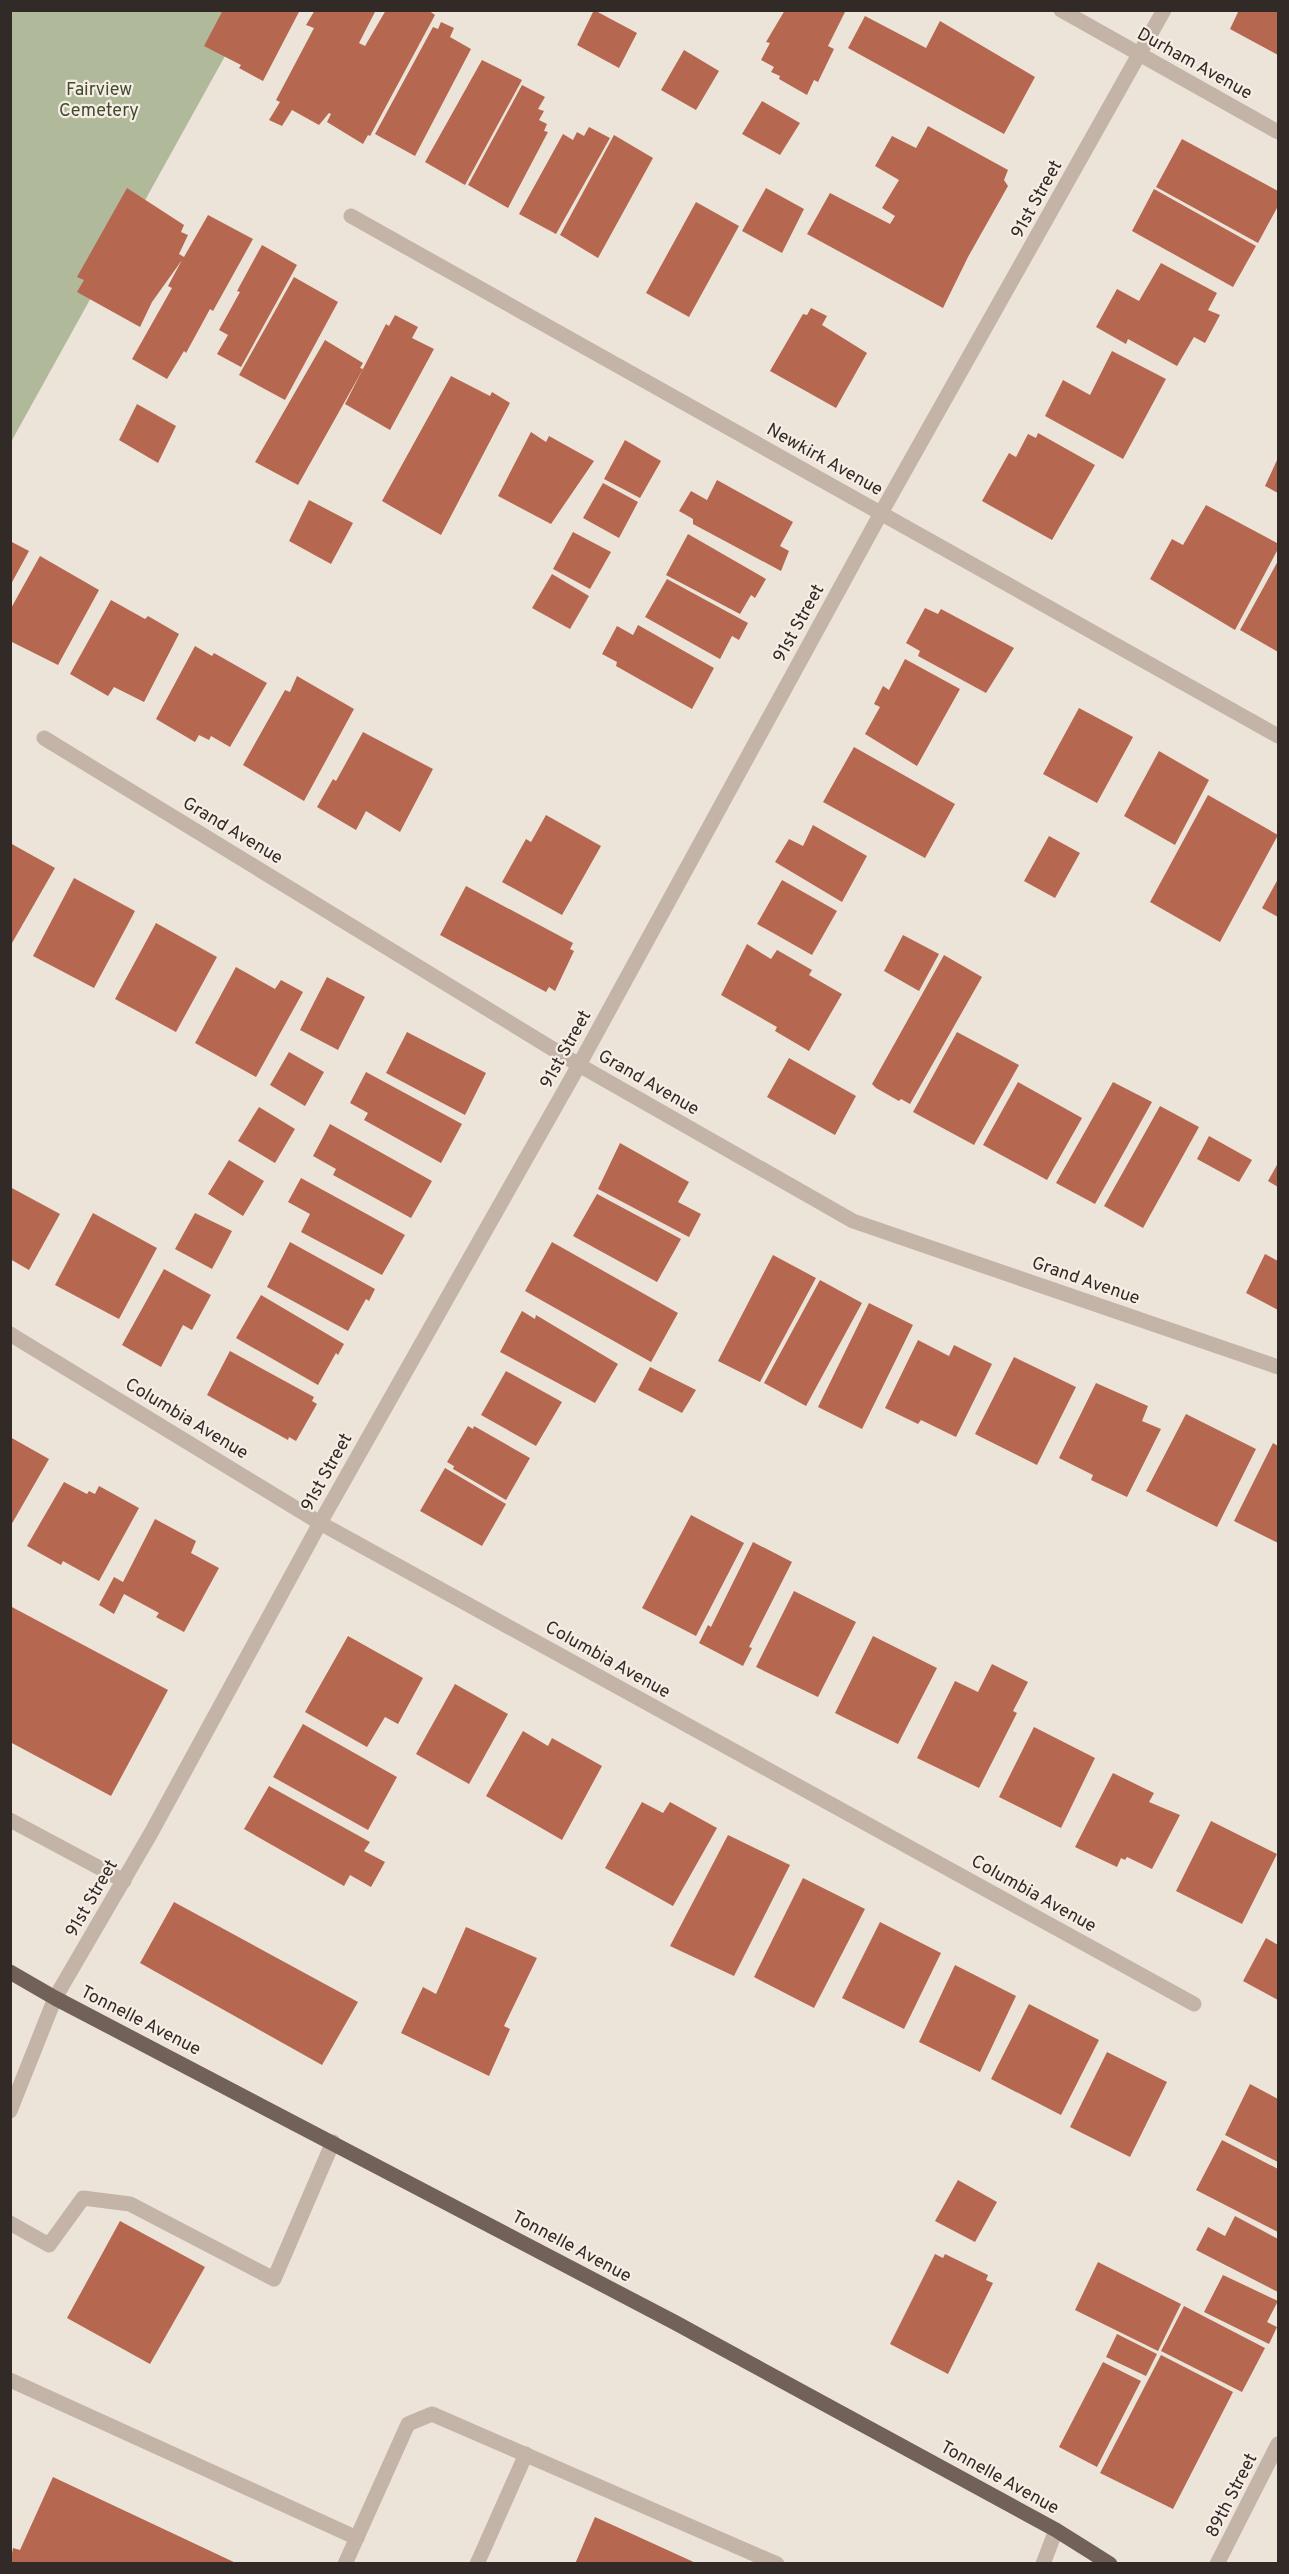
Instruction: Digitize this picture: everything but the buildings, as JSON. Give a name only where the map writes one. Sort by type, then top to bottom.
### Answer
[{"type":"main road","name":"Tonnelle Avenue","points":[[10,1972],[55,1998],[664,2317],[1056,2530],[1110,2564]]},
{"type":"street","name":"Durham Avenue","points":[[1061,10],[1278,132]]},
{"type":"street","name":"91st Street","points":[[10,2111],[55,1998],[124,1881],[320,1522],[579,1065],[881,513],[1164,10]]},
{"type":"street","name":"Newkirk Avenue","points":[[351,216],[1278,736]]},
{"type":"street","name":"Grand Avenue","points":[[44,738],[579,1065],[853,1221],[1278,1367]]},
{"type":"street","name":"Columbia Avenue","points":[[10,1334],[320,1522],[1194,2004]]},
{"type":"street","points":[[10,1820],[124,1881]]},
{"type":"street","points":[[10,2223],[49,2245],[82,2198],[130,2204],[274,2279],[333,2142]]},
{"type":"street","points":[[10,2380],[357,2538]]},
{"type":"street","points":[[345,2564],[408,2424],[432,2414],[777,2564]]},
{"type":"street","name":"89th Street","points":[[1217,2564],[1278,2444]]},
{"type":"street","points":[[477,2564],[526,2454]]},
{"type":"street","points":[[1043,2564],[1056,2530]]},
{"type":"green space","name":"Fairview Cemetery","points":[[11,11],[250,11],[11,442]]}]
